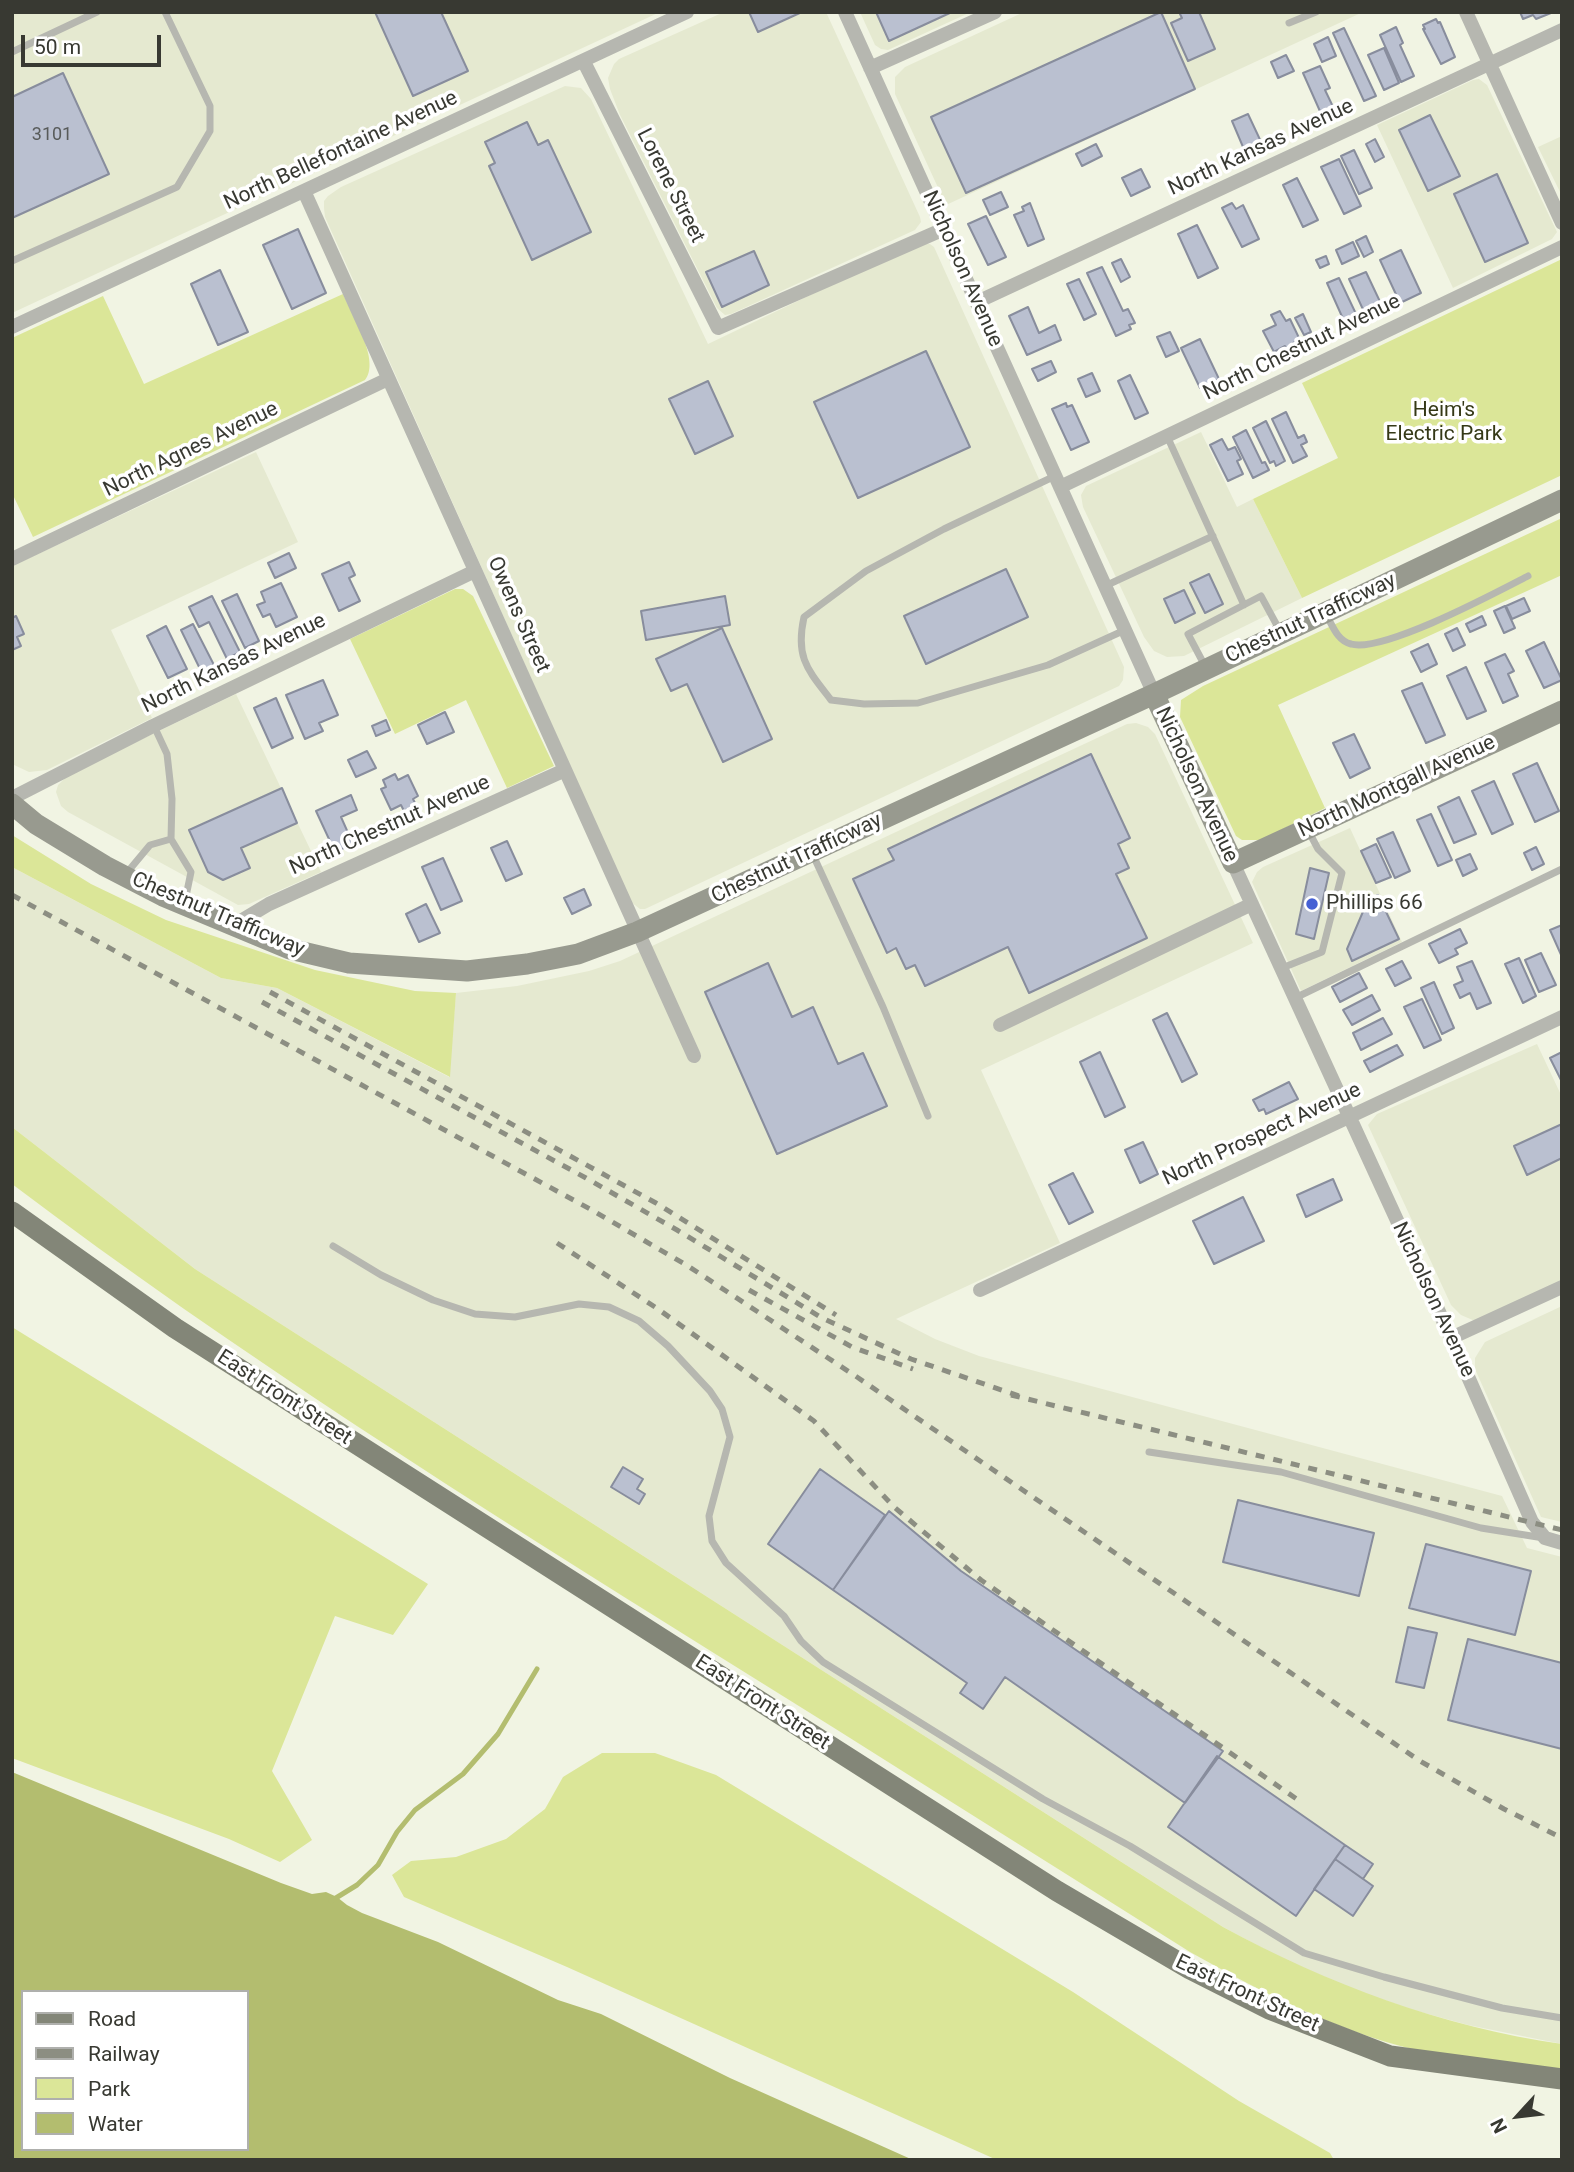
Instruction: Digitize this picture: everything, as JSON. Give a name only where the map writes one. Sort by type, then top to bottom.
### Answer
[{"type":"main road","name":"East Front Street","points":[[12,1212],[175,1328],[1056,1891],[1189,1969],[1269,2009],[1390,2056],[1562,2079]]},
{"type":"street","name":"North Bellefontaine Avenue","points":[[12,327],[687,12]]},
{"type":"street","name":"Nicholson Avenue","points":[[845,12],[1154,694],[1451,1338],[1532,1522],[1545,1538]]},
{"type":"street","points":[[870,68],[995,12]]},
{"type":"street","points":[[1466,12],[1562,223]]},
{"type":"street","name":"North Kansas Avenue","points":[[977,302],[1562,30]]},
{"type":"street","name":"Lorene Street","points":[[583,62],[719,328],[944,229]]},
{"type":"street","name":"Owens Street","points":[[304,191],[694,1056]]},
{"type":"street","name":"North Chestnut Avenue","points":[[1058,481],[1167,436],[1562,247]]},
{"type":"street","name":"North Agnes Avenue","points":[[12,559],[388,379]]},
{"type":"street","name":"Chestnut Trafficway","points":[[12,804],[36,824],[124,876],[184,905],[290,949],[349,962],[467,971],[527,964],[578,954],[637,932],[812,852],[1154,694],[1562,500]]},
{"type":"street","name":"North Kansas Avenue","points":[[12,798],[153,726],[475,571]]},
{"type":"street","name":"North Montgall Avenue","points":[[1233,863],[1562,711]]},
{"type":"street","name":"North Chestnut Avenue","points":[[234,925],[268,904],[565,770]]},
{"type":"street","points":[[1000,1025],[1252,904]]},
{"type":"street","name":"North Prospect Avenue","points":[[980,1290],[1562,1017]]},
{"type":"street","points":[[1451,1338],[1562,1287]]},
{"type":"street","points":[[1545,1538],[1562,1543]]},
{"type":"lane","points":[[12,52],[97,12]]},
{"type":"lane","points":[[12,261],[177,187],[210,131],[210,106],[165,12]]},
{"type":"lane","points":[[1289,23],[1316,12]]},
{"type":"lane","points":[[1167,436],[1244,605]]},
{"type":"lane","points":[[1058,481],[956,523],[866,571],[804,617],[800,636],[806,668],[831,700],[864,704],[918,702],[1048,665],[1125,630]]},
{"type":"lane","points":[[1105,586],[1213,536]]},
{"type":"lane","points":[[1324,613],[1338,636],[1349,644],[1370,646],[1427,625],[1528,576]]},
{"type":"lane","points":[[1206,668],[1188,634],[1261,596],[1281,633]]},
{"type":"lane","points":[[153,726],[167,754],[172,799],[171,839],[191,872],[184,905]]},
{"type":"lane","points":[[1281,968],[1322,952],[1342,873],[1318,849],[1308,828]]},
{"type":"lane","points":[[124,876],[150,845],[171,839]]},
{"type":"lane","points":[[812,852],[883,1007],[928,1116]]},
{"type":"lane","points":[[1295,998],[1562,869]]},
{"type":"lane","points":[[333,1246],[381,1275],[433,1300],[475,1314],[514,1317],[579,1304],[609,1307],[639,1321],[668,1346],[710,1391],[722,1409],[730,1437],[709,1516],[712,1541],[716,1550],[735,1572],[784,1616],[801,1640],[823,1662],[1043,1799],[1130,1846],[1304,1952],[1384,1977],[1502,2008],[1562,2018]]},
{"type":"lane","points":[[1149,1452],[1281,1472],[1480,1528],[1545,1538]]},
{"type":"shaded area","points":[[12,12],[660,12],[12,313]]},
{"type":"shaded area","points":[[724,12],[826,12],[921,222],[915,230],[725,315],[717,308],[620,115],[608,78],[619,59]]},
{"type":"shaded area","points":[[860,12],[971,12],[888,50],[875,45]]},
{"type":"shaded area","points":[[1024,12],[1363,12],[946,205],[895,94],[895,77],[905,67]]},
{"type":"shaded area","points":[[1479,79],[1487,85],[1557,232],[1552,239],[1453,288],[1377,125]]},
{"type":"shaded area","points":[[565,86],[581,88],[591,99],[708,344],[919,243],[934,247],[1124,667],[1123,680],[1119,686],[645,909],[640,909],[631,902],[325,217],[324,208],[324,201],[328,196],[341,187]]},
{"type":"shaded area","points":[[1562,136],[1562,196],[1538,147]]},
{"type":"shaded area","points":[[1201,432],[1237,507],[1253,499],[1302,598],[1184,656],[1167,657],[1154,651],[1144,637],[1083,507],[1081,495],[1086,486]]},
{"type":"shaded area","points":[[256,452],[298,542],[111,630],[152,718],[47,770],[29,772],[12,764],[12,566]]},
{"type":"shaded area","points":[[236,694],[321,872],[249,904],[238,905],[68,812],[61,806],[56,792],[58,785],[69,774]]},
{"type":"shaded area","points":[[1136,723],[1148,727],[1155,734],[1253,943],[981,1070],[1060,1243],[896,1319],[935,1339],[979,1356],[1502,1496],[1527,1548],[1562,1557],[1562,2044],[1468,2025],[1352,1989],[1277,1956],[1223,1927],[195,1269],[12,1127],[12,867],[221,978],[277,988],[449,1077],[456,993],[517,986],[589,971],[620,961],[1127,724]]},
{"type":"shaded area","points":[[1350,828],[1402,942],[1301,991],[1252,882],[1263,867]]},
{"type":"shaded area","points":[[1537,1044],[1562,1097],[1562,1282],[1475,1321],[1461,1315],[1451,1305],[1368,1125],[1377,1114]]},
{"type":"shaded area","points":[[1562,1306],[1562,1522],[1541,1517],[1475,1369],[1475,1358],[1485,1342]]},
{"type":"green space","name":"Heim's Electric Park","points":[[1562,259],[1562,475],[1302,598],[1253,499],[1338,458],[1302,383]]},
{"type":"green space","points":[[343,294],[367,350],[370,362],[365,380],[33,537],[12,493],[12,338],[103,296],[144,384]]},
{"type":"green space","points":[[1562,518],[1562,575],[1278,705],[1325,808],[1261,840],[1242,840],[1236,836],[1180,717],[1181,700],[1203,686]]},
{"type":"green space","points":[[455,589],[463,589],[473,596],[554,766],[507,788],[466,700],[395,734],[350,639]]},
{"type":"green space","points":[[12,835],[91,884],[166,920],[315,970],[415,991],[456,993],[450,1077],[277,988],[221,978],[12,867]]},
{"type":"green space","points":[[12,1127],[195,1269],[1223,1927],[1345,1985],[1430,2015],[1473,2027],[1562,2044],[1562,2069],[1451,2057],[1370,2037],[1278,1999],[1190,1952],[448,1485],[184,1309],[12,1184]]},
{"type":"green space","points":[[12,1327],[428,1584],[393,1635],[335,1616],[272,1771],[312,1840],[280,1862],[229,1839],[12,1758]]},
{"type":"green space","points":[[602,1753],[655,1753],[716,1775],[1073,1992],[1239,2101],[1330,2153],[1334,2160],[997,2160],[404,1897],[392,1875],[411,1861],[456,1857],[506,1839],[545,1809],[563,1777]]},
{"type":"water","points":[[12,1772],[281,1883],[312,1894],[326,1892],[362,1913],[438,1942],[558,2000],[601,2014],[730,2078],[913,2160],[12,2160]]},
{"type":"building","points":[[375,12],[441,12],[468,71],[413,96]]},
{"type":"building","points":[[749,12],[802,12],[758,32]]},
{"type":"building","points":[[876,12],[952,12],[889,41]]},
{"type":"building","points":[[1161,12],[1195,89],[966,193],[931,117]]},
{"type":"building","points":[[1179,12],[1199,12],[1215,49],[1188,61],[1171,23],[1182,18]]},
{"type":"building","points":[[1520,12],[1551,13],[1536,19],[1533,15],[1523,19]]},
{"type":"building","points":[[1436,19],[1440,22],[1455,57],[1441,64],[1423,29],[1423,25]]},
{"type":"building","points":[[1396,27],[1403,43],[1400,45],[1414,76],[1401,82],[1380,35]]},
{"type":"building","points":[[1344,28],[1376,96],[1364,101],[1333,33]]},
{"type":"building","points":[[1328,37],[1336,56],[1322,62],[1314,44]]},
{"type":"building","points":[[1384,48],[1399,83],[1384,90],[1368,55]]},
{"type":"building","points":[[1286,55],[1294,71],[1278,78],[1271,62]]},
{"type":"building","points":[[1320,66],[1330,88],[1325,90],[1336,113],[1323,118],[1303,73]]},
{"type":"building","points":[[63,73],[109,174],[12,218],[12,97]]},
{"type":"building","points":[[1248,114],[1263,146],[1246,154],[1232,121]]},
{"type":"building","points":[[1430,115],[1460,176],[1428,191],[1399,130]]},
{"type":"building","points":[[527,122],[538,145],[548,140],[591,232],[532,260],[489,166],[495,163],[485,142]]},
{"type":"building","points":[[1375,139],[1384,157],[1375,162],[1366,144]]},
{"type":"building","points":[[1096,144],[1102,156],[1082,166],[1076,154]]},
{"type":"building","points":[[1354,150],[1372,188],[1359,194],[1341,156]]},
{"type":"building","points":[[1339,159],[1361,206],[1344,214],[1321,167]]},
{"type":"building","points":[[1141,169],[1150,187],[1131,196],[1122,178]]},
{"type":"building","points":[[1497,174],[1528,243],[1485,262],[1454,194]]},
{"type":"building","points":[[1297,178],[1318,220],[1303,227],[1283,185]]},
{"type":"building","points":[[1001,192],[1008,207],[990,215],[983,200]]},
{"type":"building","points":[[1030,203],[1044,239],[1028,246],[1014,215],[1024,211],[1022,207]]},
{"type":"building","points":[[1232,203],[1236,209],[1243,205],[1259,239],[1242,247],[1222,208]]},
{"type":"building","points":[[986,216],[1006,257],[988,265],[968,224]]},
{"type":"building","points":[[1197,225],[1218,268],[1198,278],[1178,234]]},
{"type":"building","points":[[298,229],[326,293],[292,309],[263,245]]},
{"type":"building","points":[[1366,236],[1373,252],[1364,257],[1356,241]]},
{"type":"building","points":[[1353,242],[1359,256],[1342,264],[1336,250]]},
{"type":"building","points":[[1401,250],[1421,293],[1400,303],[1380,260]]},
{"type":"building","points":[[754,251],[769,285],[722,307],[706,272]]},
{"type":"building","points":[[1326,256],[1329,264],[1320,268],[1316,260]]},
{"type":"building","points":[[1121,259],[1130,277],[1121,282],[1112,263]]},
{"type":"building","points":[[1102,267],[1123,311],[1128,309],[1135,323],[1129,325],[1131,329],[1116,336],[1087,273]]},
{"type":"building","points":[[220,270],[248,332],[218,345],[191,284]]},
{"type":"building","points":[[1366,272],[1383,308],[1366,316],[1349,279]]},
{"type":"building","points":[[1339,278],[1357,316],[1344,321],[1327,283]]},
{"type":"building","points":[[1079,279],[1096,314],[1084,320],[1067,284]]},
{"type":"building","points":[[1028,307],[1039,333],[1055,325],[1061,340],[1027,355],[1009,316]]},
{"type":"building","points":[[1280,311],[1286,321],[1290,319],[1300,340],[1293,343],[1295,347],[1287,351],[1285,346],[1274,352],[1263,331],[1276,325],[1271,315]]},
{"type":"building","points":[[1303,314],[1311,332],[1304,335],[1295,318]]},
{"type":"building","points":[[1170,332],[1179,351],[1166,357],[1157,337]]},
{"type":"building","points":[[1200,339],[1219,379],[1200,388],[1181,348]]},
{"type":"building","points":[[926,351],[970,447],[858,498],[814,402]]},
{"type":"building","points":[[1051,361],[1056,372],[1038,381],[1032,369]]},
{"type":"building","points":[[1092,373],[1100,391],[1086,397],[1078,379]]},
{"type":"building","points":[[1130,375],[1148,413],[1135,419],[1118,381]]},
{"type":"building","points":[[708,381],[733,436],[695,454],[669,399]]},
{"type":"building","points":[[1066,403],[1067,407],[1072,405],[1089,442],[1071,450],[1052,409]]},
{"type":"building","points":[[1286,412],[1298,438],[1304,435],[1307,442],[1301,445],[1307,456],[1293,463],[1272,419]]},
{"type":"building","points":[[1266,421],[1285,461],[1276,466],[1274,461],[1270,463],[1253,428]]},
{"type":"building","points":[[1246,430],[1262,463],[1265,462],[1269,470],[1253,478],[1233,437]]},
{"type":"building","points":[[1222,439],[1228,450],[1235,447],[1241,459],[1237,461],[1243,474],[1228,481],[1210,445]]},
{"type":"building","points":[[289,553],[296,568],[275,578],[268,563]]},
{"type":"building","points":[[349,562],[355,575],[349,578],[360,601],[339,611],[322,574]]},
{"type":"building","points":[[1006,569],[1028,617],[926,664],[904,616]]},
{"type":"building","points":[[1209,574],[1223,604],[1205,613],[1190,583]]},
{"type":"building","points":[[281,583],[297,617],[276,627],[270,614],[263,617],[257,605],[265,602],[261,592]]},
{"type":"building","points":[[1184,590],[1195,613],[1175,623],[1164,599]]},
{"type":"building","points":[[237,594],[259,641],[245,648],[222,601]]},
{"type":"building","points":[[212,596],[240,652],[227,659],[209,622],[199,627],[189,607]]},
{"type":"building","points":[[725,596],[730,625],[646,640],[641,611]]},
{"type":"building","points":[[1524,598],[1530,611],[1512,619],[1506,606]]},
{"type":"building","points":[[1505,606],[1515,628],[1504,633],[1494,611]]},
{"type":"building","points":[[16,616],[24,634],[17,637],[21,646],[12,650],[12,618]]},
{"type":"building","points":[[1482,616],[1486,625],[1470,632],[1466,624]]},
{"type":"building","points":[[193,624],[214,665],[201,671],[181,630]]},
{"type":"building","points":[[166,626],[187,669],[168,678],[147,636]]},
{"type":"building","points":[[722,628],[772,739],[723,762],[687,684],[671,691],[656,659]]},
{"type":"building","points":[[1457,628],[1465,645],[1453,651],[1445,634]]},
{"type":"building","points":[[1544,642],[1562,680],[1544,688],[1526,651]]},
{"type":"building","points":[[1428,644],[1437,664],[1421,672],[1411,652]]},
{"type":"building","points":[[1505,654],[1514,671],[1508,674],[1518,696],[1503,703],[1485,663]]},
{"type":"building","points":[[1466,667],[1486,711],[1467,719],[1447,676]]},
{"type":"building","points":[[323,680],[338,715],[319,723],[323,731],[305,739],[286,695]]},
{"type":"building","points":[[1422,683],[1445,735],[1426,743],[1402,691]]},
{"type":"building","points":[[276,698],[293,738],[272,748],[254,708]]},
{"type":"building","points":[[445,712],[454,732],[427,744],[418,725]]},
{"type":"building","points":[[386,720],[390,730],[376,736],[372,726]]},
{"type":"building","points":[[1354,734],[1370,768],[1350,778],[1333,743]]},
{"type":"building","points":[[367,751],[376,768],[356,777],[348,760]]},
{"type":"building","points":[[1091,754],[1130,838],[1118,844],[1129,868],[1116,874],[1147,938],[1029,993],[1008,947],[925,986],[915,965],[906,969],[896,948],[887,953],[853,879],[894,860],[888,849]]},
{"type":"building","points":[[1537,763],[1559,811],[1535,822],[1513,774]]},
{"type":"building","points":[[395,774],[398,780],[408,775],[418,796],[413,799],[416,805],[404,811],[401,805],[391,810],[381,789],[386,787],[383,780]]},
{"type":"building","points":[[1494,781],[1513,824],[1492,834],[1472,791]]},
{"type":"building","points":[[282,788],[297,823],[241,848],[250,868],[223,880],[208,872],[189,830]]},
{"type":"building","points":[[351,795],[357,810],[341,817],[353,844],[335,852],[316,811]]},
{"type":"building","points":[[1459,797],[1476,834],[1454,843],[1438,807]]},
{"type":"building","points":[[1431,814],[1452,860],[1438,866],[1417,820]]},
{"type":"building","points":[[1393,832],[1410,871],[1395,878],[1377,839]]},
{"type":"building","points":[[507,841],[522,874],[506,881],[491,848]]},
{"type":"building","points":[[1376,844],[1391,877],[1376,883],[1361,851]]},
{"type":"building","points":[[1536,847],[1544,864],[1532,870],[1524,853]]},
{"type":"building","points":[[1470,854],[1477,869],[1463,876],[1456,860]]},
{"type":"building","points":[[443,858],[462,901],[441,910],[422,867]]},
{"type":"building","name":"Phillips 66","points":[[1310,868],[1329,873],[1314,939],[1296,934]]},
{"type":"building","points":[[584,889],[591,905],[572,914],[564,898]]},
{"type":"building","points":[[1378,895],[1399,939],[1352,961],[1347,949],[1368,900]]},
{"type":"building","points":[[426,904],[440,933],[419,942],[406,914]]},
{"type":"building","points":[[1562,925],[1562,957],[1550,930]]},
{"type":"building","points":[[1460,929],[1467,943],[1455,949],[1458,954],[1439,963],[1429,944]]},
{"type":"building","points":[[1541,953],[1556,985],[1539,992],[1525,960]]},
{"type":"building","points":[[1519,958],[1536,996],[1523,1003],[1505,964]]},
{"type":"building","points":[[1402,961],[1411,978],[1395,986],[1386,969]]},
{"type":"building","points":[[1472,961],[1491,1003],[1477,1009],[1470,993],[1460,998],[1454,985],[1463,981],[1457,967]]},
{"type":"building","points":[[768,963],[792,1017],[813,1007],[838,1064],[863,1053],[887,1106],[777,1154],[705,992]]},
{"type":"building","points":[[1359,973],[1367,988],[1340,1002],[1332,987]]},
{"type":"building","points":[[1434,982],[1454,1028],[1442,1034],[1421,988]]},
{"type":"building","points":[[1372,995],[1380,1010],[1352,1025],[1343,1010]]},
{"type":"building","points":[[1422,999],[1441,1040],[1424,1048],[1404,1007]]},
{"type":"building","points":[[1167,1013],[1197,1074],[1182,1082],[1153,1020]]},
{"type":"building","points":[[1383,1018],[1392,1034],[1361,1050],[1353,1033]]},
{"type":"building","points":[[1397,1045],[1403,1055],[1370,1072],[1364,1061]]},
{"type":"building","points":[[1100,1052],[1125,1107],[1105,1117],[1080,1062]]},
{"type":"building","points":[[1562,1052],[1562,1082],[1550,1058]]},
{"type":"building","points":[[1289,1082],[1298,1099],[1266,1114],[1264,1109],[1259,1111],[1253,1100]]},
{"type":"building","points":[[1562,1124],[1562,1158],[1527,1175],[1514,1146]]},
{"type":"building","points":[[1143,1142],[1158,1174],[1140,1183],[1125,1150]]},
{"type":"building","points":[[1073,1173],[1093,1212],[1069,1224],[1049,1185]]},
{"type":"building","points":[[1333,1179],[1342,1200],[1306,1217],[1297,1195]]},
{"type":"building","points":[[1243,1197],[1264,1241],[1214,1264],[1193,1221]]},
{"type":"building","points":[[623,1467],[643,1479],[637,1489],[645,1494],[639,1504],[611,1487]]},
{"type":"building","points":[[820,1469],[885,1515],[833,1590],[768,1544]]},
{"type":"building","points":[[1238,1500],[1374,1533],[1359,1596],[1223,1562]]},
{"type":"building","points":[[889,1511],[961,1571],[1223,1751],[1185,1803],[1005,1677],[983,1709],[960,1693],[967,1683],[833,1590]]},
{"type":"building","points":[[1426,1544],[1531,1571],[1515,1635],[1409,1608]]},
{"type":"building","points":[[1408,1627],[1437,1633],[1424,1688],[1396,1682]]},
{"type":"building","points":[[1468,1639],[1562,1663],[1562,1749],[1448,1720]]},
{"type":"building","points":[[1217,1756],[1345,1845],[1296,1916],[1168,1827]]},
{"type":"building","points":[[1345,1845],[1373,1864],[1363,1879],[1335,1859]]},
{"type":"building","points":[[1335,1859],[1373,1886],[1353,1916],[1314,1889]]},
{"type":"waterway","points":[[331,1901],[357,1885],[378,1865],[397,1832],[415,1810],[463,1774],[498,1734],[537,1669]]},
{"type":"railway","points":[[12,895],[590,1209],[688,1266],[857,1377],[1420,1761],[1504,1809],[1562,1838]]},
{"type":"railway","points":[[270,992],[656,1203],[836,1315]]},
{"type":"railway","points":[[262,1002],[586,1178],[822,1318],[911,1359],[1019,1396]]},
{"type":"railway","points":[[557,1243],[658,1309],[814,1421],[894,1507],[981,1580],[1301,1802]]},
{"type":"railway","points":[[749,1290],[852,1347],[913,1369]]},
{"type":"railway","points":[[1011,1395],[1562,1530]]},
{"type":"place","name":"Phillips 66","points":[[1312,904]]}]
